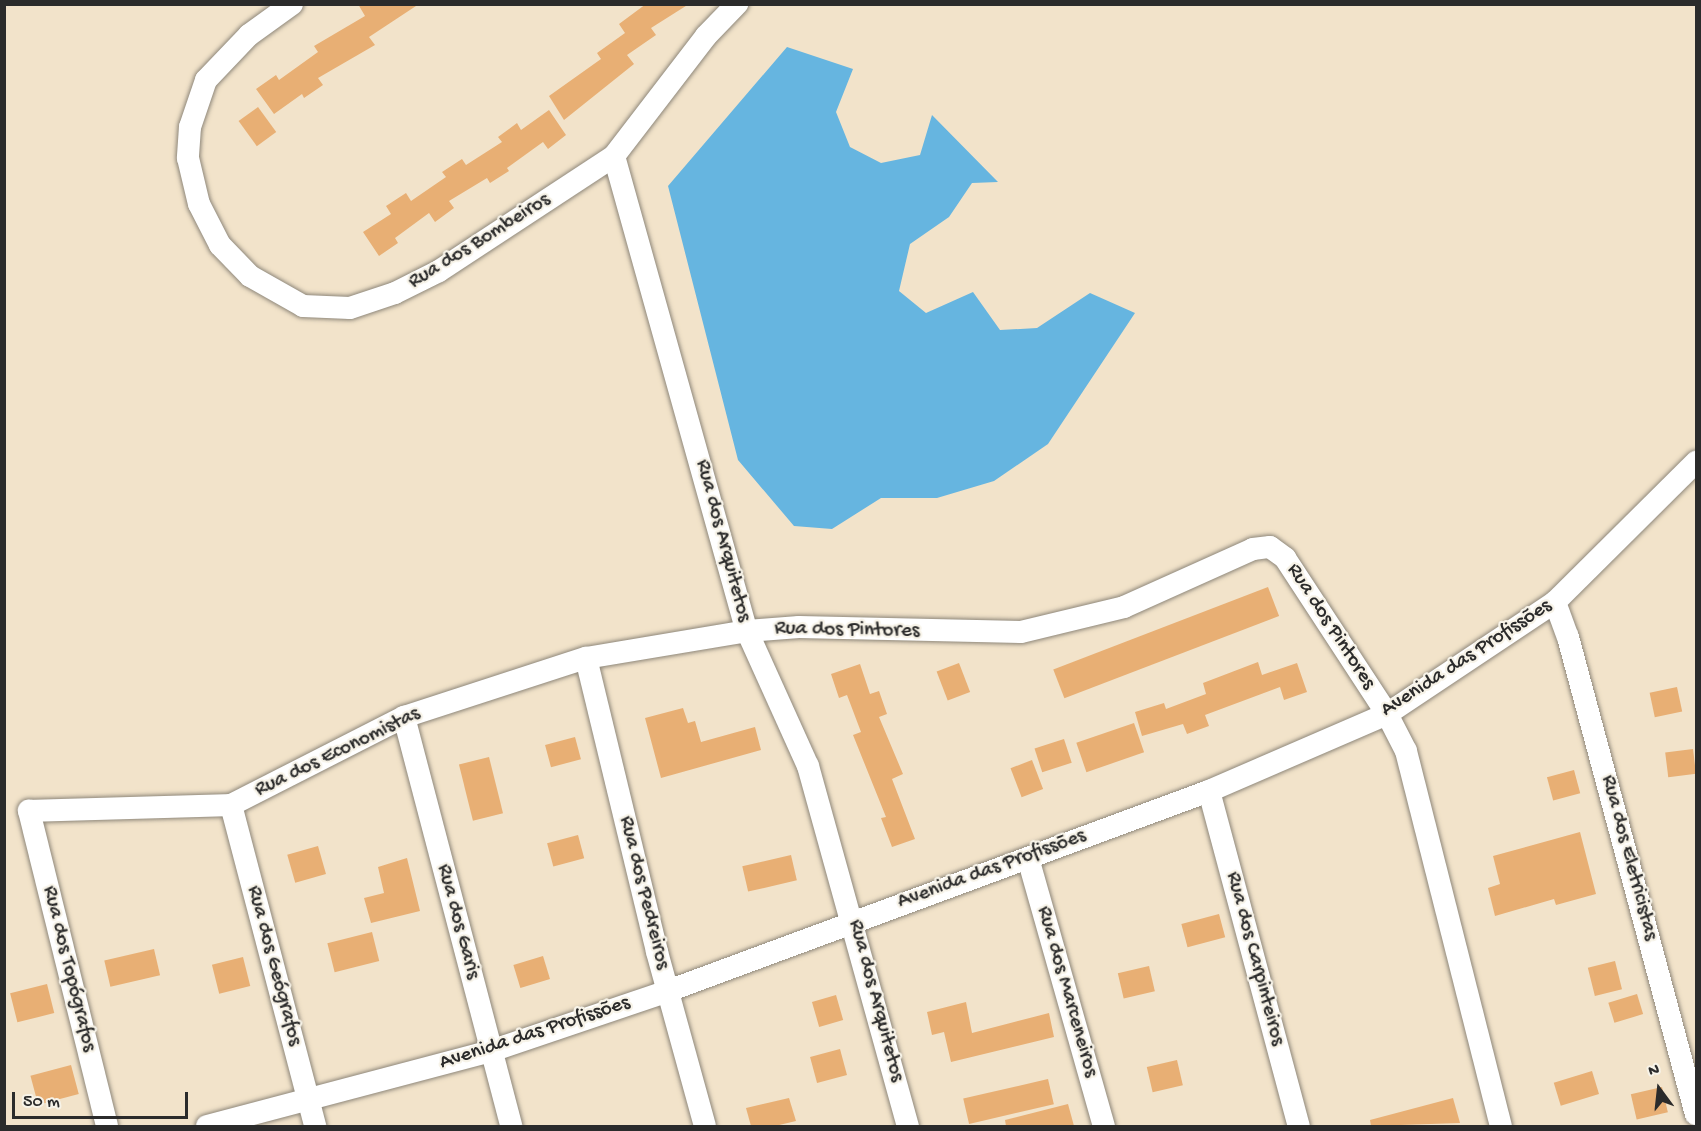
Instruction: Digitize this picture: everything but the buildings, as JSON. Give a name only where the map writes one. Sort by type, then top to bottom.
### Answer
[{"type":"street","name":"Rua dos Bombeiros","points":[[291,4],[249,35],[206,80],[190,127],[188,158],[199,204],[220,245],[250,276],[303,306],[350,308],[395,293],[439,271],[614,156],[706,36],[736,4]]},
{"type":"street","name":"Rua dos Arquitetos","points":[[614,156],[747,631],[808,766],[854,920],[908,1126]]},
{"type":"street","name":"Avenida das Profissões","points":[[207,1126],[491,1051],[668,990],[1209,791],[1387,714],[1555,602],[1696,462]]},
{"type":"street","name":"Rua dos Pintores","points":[[747,631],[799,627],[1022,632],[1124,607],[1253,549],[1270,547],[1285,558],[1387,714],[1406,751],[1501,1126]]},
{"type":"street","name":"Rua dos Eletricistas","points":[[1555,602],[1568,637],[1696,1114]]},
{"type":"street","name":"Rua dos Economistas","points":[[29,811],[231,805],[404,717],[586,658],[747,631]]},
{"type":"street","name":"Rua dos Pedreiros","points":[[586,658],[668,990],[705,1126]]},
{"type":"street","name":"Rua dos Garis","points":[[404,717],[511,1126]]},
{"type":"street","name":"Rua dos Carpinteiros","points":[[1209,791],[1299,1126]]},
{"type":"street","name":"Rua dos Geógrafos","points":[[231,805],[315,1126]]},
{"type":"street","name":"Rua dos Topógrafos","points":[[29,811],[107,1126]]},
{"type":"street","name":"Rua dos Marceneiros","points":[[1028,858],[1104,1126]]},
{"type":"water","points":[[787,47],[853,69],[836,112],[850,147],[881,163],[920,155],[932,115],[998,182],[972,183],[949,217],[910,244],[899,291],[926,313],[973,292],[1000,330],[1037,328],[1090,293],[1135,313],[1048,444],[994,481],[937,498],[881,498],[832,529],[794,526],[738,460],[668,186]]}]
